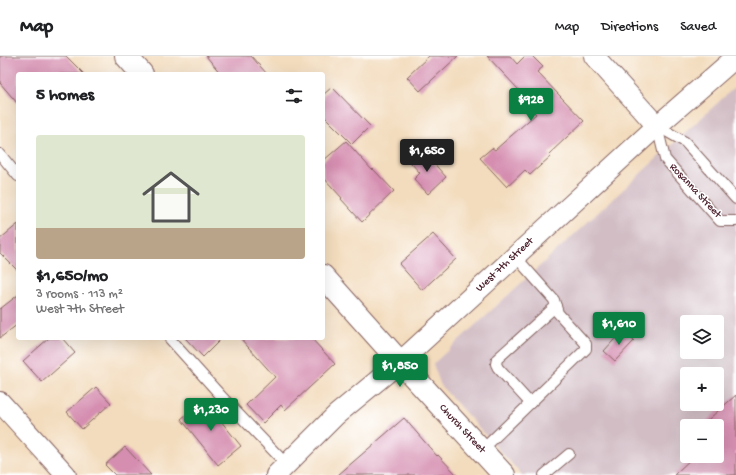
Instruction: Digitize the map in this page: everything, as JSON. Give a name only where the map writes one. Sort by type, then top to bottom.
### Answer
[{"type":"street","points":[[126,56],[140,72]]},
{"type":"street","name":"Rosanna Street","points":[[594,56],[657,126]]},
{"type":"street","name":"West 7th Street","points":[[282,471],[336,415],[400,362],[657,126],[736,56]]},
{"type":"street","name":"Church Street","points":[[325,278],[504,475]]},
{"type":"street","points":[[0,402],[66,475]]},
{"type":"lane","name":"Rosanna Street","points":[[657,126],[685,142],[736,199]]},
{"type":"lane","name":"Rosanna Street","points":[[657,126],[665,159],[720,221],[736,220]]},
{"type":"lane","points":[[0,154],[16,174]]},
{"type":"lane","points":[[482,450],[586,349],[586,344],[558,313],[554,300],[515,256]]},
{"type":"lane","points":[[530,404],[498,368],[496,364],[497,359],[556,306]]},
{"type":"lane","points":[[171,340],[223,398],[282,471]]},
{"type":"lane","points":[[544,475],[568,454]]},
{"type":"shaded area","points":[[736,86],[736,475],[522,475],[441,386],[433,364]]},
{"type":"building","points":[[0,56],[66,56],[82,72],[16,72],[16,102],[0,83]]},
{"type":"building","points":[[206,56],[251,56],[265,72],[219,72]]},
{"type":"building","points":[[429,56],[458,56],[420,91],[407,77]]},
{"type":"building","points":[[487,56],[510,56],[517,64],[525,56],[532,56],[543,67],[537,72],[584,121],[549,154],[551,156],[530,175],[525,170],[507,187],[480,158],[492,148],[495,150],[536,114],[531,109],[534,106]]},
{"type":"building","points":[[332,87],[370,126],[352,144],[325,117],[325,93]]},
{"type":"building","points":[[346,141],[372,170],[373,169],[394,191],[362,222],[325,179],[325,159]]},
{"type":"building","points":[[423,151],[446,177],[428,194],[414,179],[420,173],[411,163]]},
{"type":"building","points":[[16,226],[16,269],[0,253],[0,239]]},
{"type":"building","points":[[433,234],[456,259],[422,290],[399,264]]},
{"type":"building","points":[[16,297],[16,326],[0,338],[0,309]]},
{"type":"building","points":[[622,331],[634,341],[615,361],[604,351]]},
{"type":"building","points":[[47,340],[64,340],[75,353],[42,382],[23,361]]},
{"type":"building","points":[[187,340],[220,340],[203,357]]},
{"type":"building","points":[[242,340],[313,340],[335,364],[285,410],[281,405],[263,423],[246,405],[275,377]]},
{"type":"building","points":[[96,387],[111,403],[82,429],[67,412]]},
{"type":"building","points":[[736,395],[736,475],[674,475],[687,463],[724,463],[724,419],[709,419],[718,411],[724,411],[724,406]]},
{"type":"building","points":[[204,400],[241,446],[218,465],[181,419]]},
{"type":"building","points":[[404,418],[437,456],[438,455],[457,475],[338,475]]},
{"type":"building","points":[[125,447],[151,475],[115,475],[105,465]]}]
